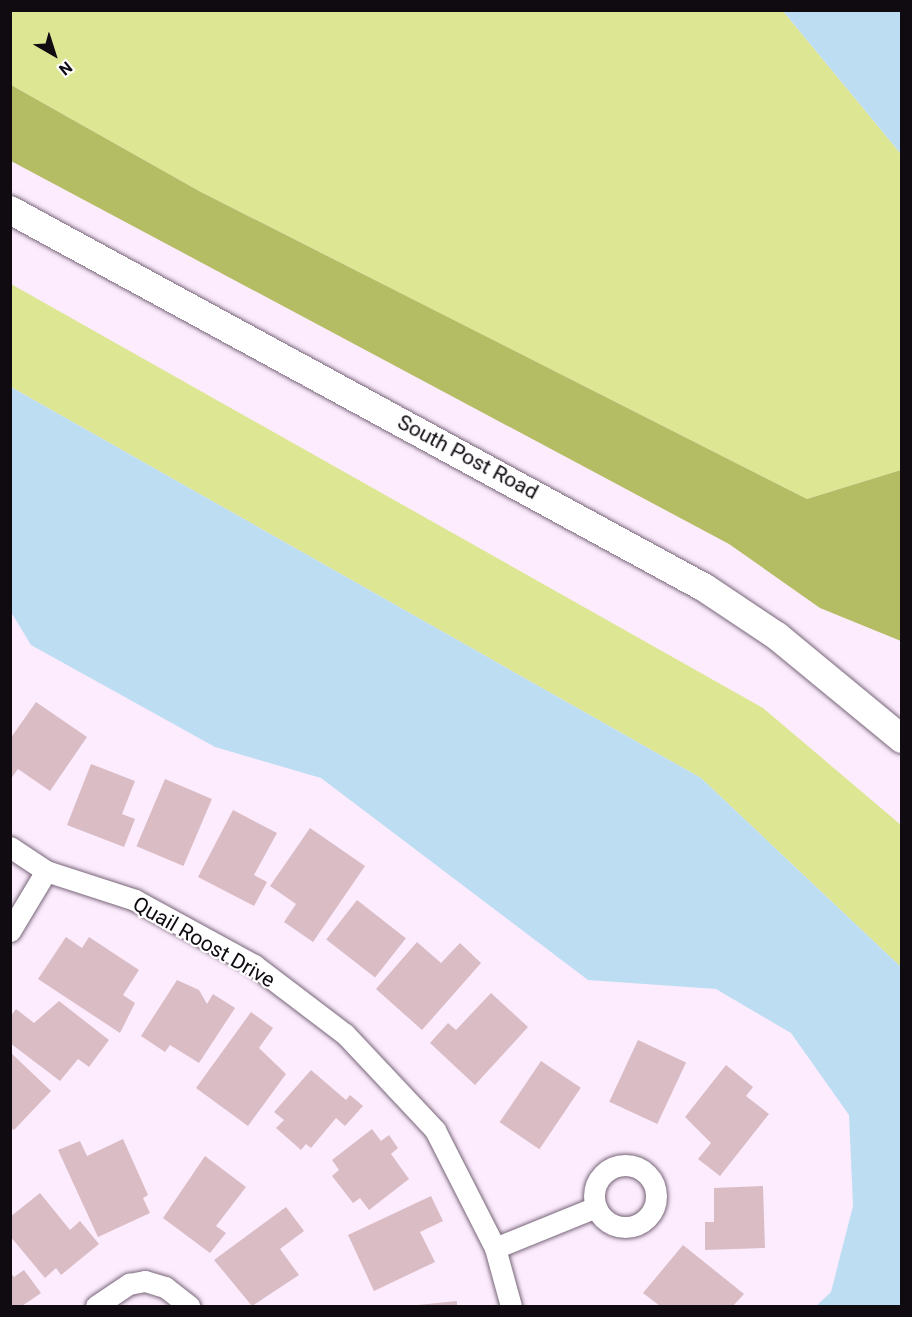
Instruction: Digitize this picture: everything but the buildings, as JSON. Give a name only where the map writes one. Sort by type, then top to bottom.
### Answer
[{"type":"street","name":"South Post Road","points":[[10,210],[705,588],[777,636],[902,739]]},
{"type":"street","name":"Quail Roost Drive","points":[[10,847],[46,871],[135,900],[254,965],[345,1034],[435,1130],[495,1248],[511,1306]]},
{"type":"street","points":[[10,931],[46,871]]},
{"type":"street","points":[[495,1248],[596,1207]]},
{"type":"street","points":[[96,1306],[129,1284],[145,1281],[165,1287],[189,1306]]},
{"type":"green space","points":[[11,11],[783,11],[901,154],[901,470],[807,499],[199,191],[11,85]]},
{"type":"green space","points":[[11,85],[199,191],[807,499],[901,470],[901,641],[820,608],[729,544],[11,161]]},
{"type":"green space","points":[[11,284],[763,708],[901,825],[901,967],[701,778],[11,387]]},
{"type":"water","points":[[783,11],[901,11],[901,154]]},
{"type":"water","points":[[11,387],[701,778],[901,967],[901,1306],[816,1306],[831,1292],[853,1206],[849,1115],[791,1033],[716,989],[588,980],[321,778],[215,747],[31,645],[11,612]]}]
